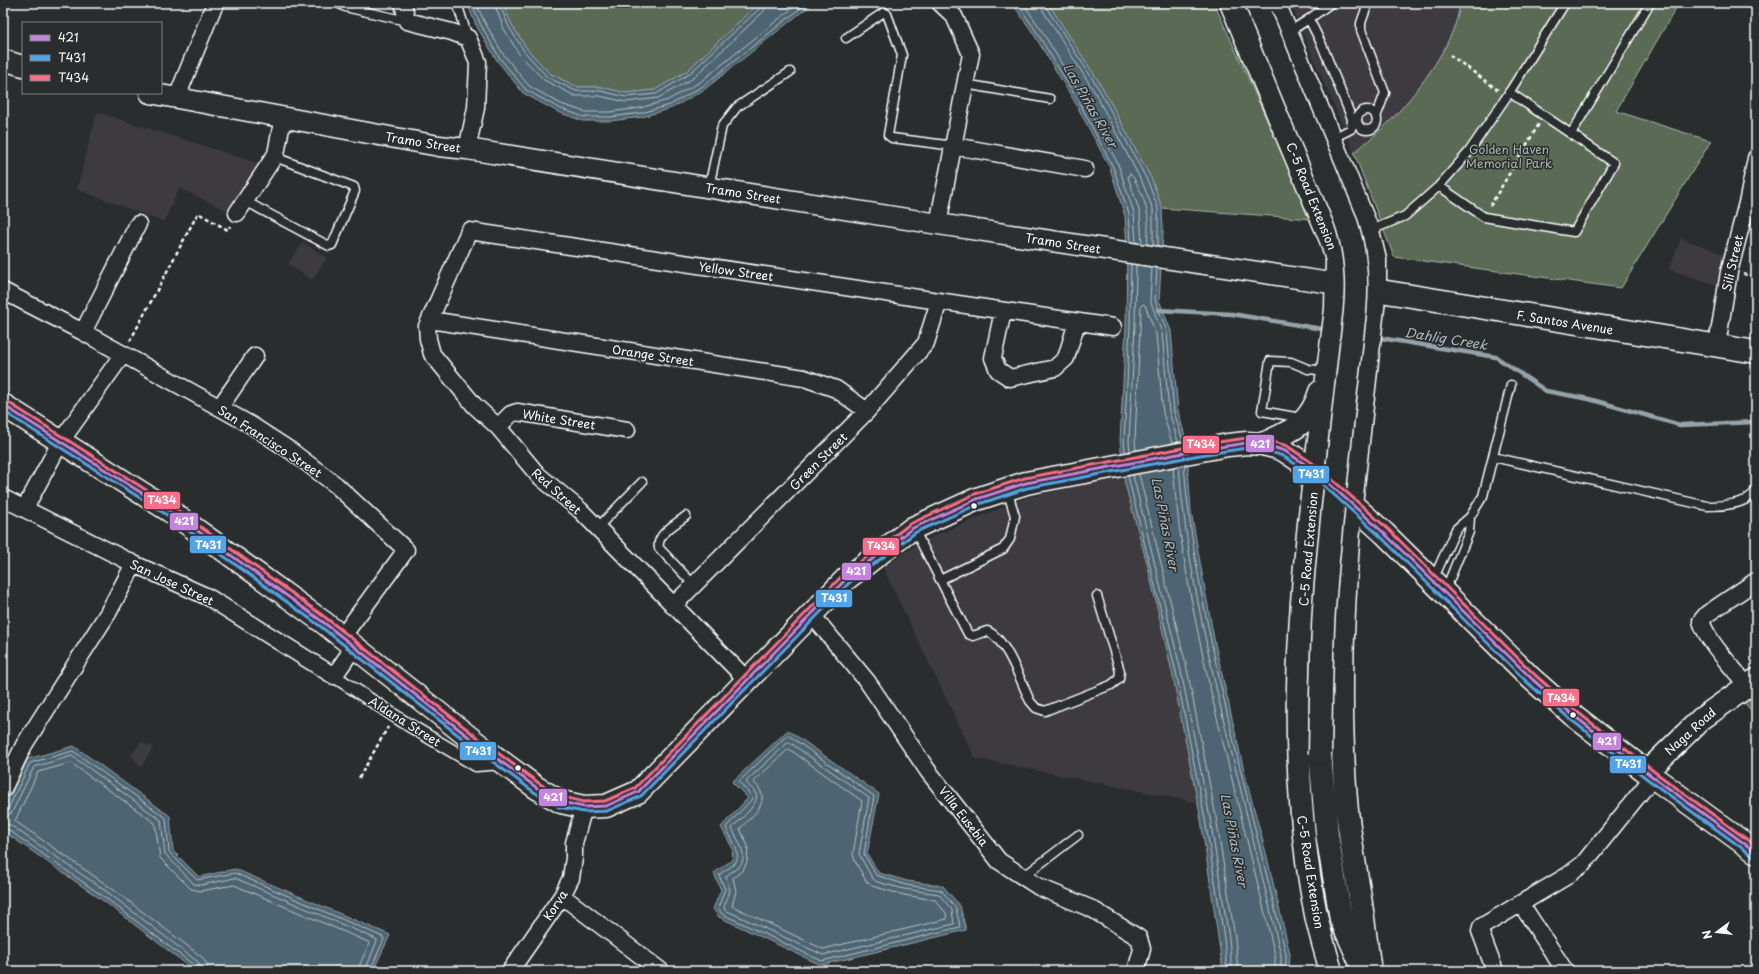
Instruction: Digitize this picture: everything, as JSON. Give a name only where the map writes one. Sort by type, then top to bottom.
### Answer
[{"type":"main road","name":"C-5 Road Extension","points":[[1231,3],[1331,240],[1337,260],[1336,309],[1327,370],[1306,545],[1298,665],[1301,804],[1306,853],[1316,917],[1331,971]]},
{"type":"main road","name":"C-5 Road Extension","points":[[1263,7],[1286,33],[1368,232],[1375,260],[1375,290],[1367,350],[1347,553],[1342,665],[1343,756],[1346,800],[1370,971]]},
{"type":"main road","name":"C-5 Road Extension","points":[[1263,7],[1345,218],[1354,247],[1356,267],[1355,311],[1329,548],[1324,610],[1321,682],[1320,754],[1327,834],[1341,919],[1339,971]]},
{"type":"main road","name":"F. Santos Avenue","points":[[1337,284],[1538,318],[1756,352]]},
{"type":"main road","points":[[1262,444],[1292,430],[1311,414],[1327,370]]},
{"type":"main road","points":[[3,405],[170,511],[323,622],[502,763],[537,788],[561,802],[584,807],[606,806],[638,792],[846,580],[913,528],[977,499],[1026,483],[1120,464],[1247,442],[1262,444],[1285,450],[1316,471],[1438,586],[1532,679],[1572,715],[1756,852]]},
{"type":"main road","name":"Naga Road","points":[[1650,774],[1701,719],[1752,683]]},
{"type":"main road","name":"C-5 Road Extension","points":[[1341,919],[1364,971]]},
{"type":"street","points":[[177,97],[216,3]]},
{"type":"street","points":[[403,3],[407,21],[452,32],[468,38],[478,62],[476,108],[467,149]]},
{"type":"street","points":[[938,224],[971,54],[954,16],[940,3]]},
{"type":"street","points":[[3,60],[22,66]]},
{"type":"street","name":"Tramo Street","points":[[157,94],[439,146],[467,149],[1120,252],[1337,284]]},
{"type":"street","points":[[241,207],[274,157],[283,117]]},
{"type":"street","points":[[954,146],[1085,169]]},
{"type":"street","name":"Sili Street","points":[[1717,345],[1729,272],[1748,199],[1756,158]]},
{"type":"street","points":[[84,332],[138,224]]},
{"type":"street","name":"Yellow Street","points":[[469,231],[1113,327]]},
{"type":"street","name":"Red Street","points":[[469,231],[427,326],[428,339],[432,354],[474,405],[498,428],[538,475],[580,510],[748,681]]},
{"type":"street","name":"San Francisco Street","points":[[3,291],[84,332],[220,407],[291,451],[336,485],[406,550],[348,642]]},
{"type":"street","name":"Green Street","points":[[673,606],[867,411],[926,343],[938,301]]},
{"type":"street","points":[[1003,311],[993,358],[998,370],[1010,378],[1056,368],[1066,358],[1076,322]]},
{"type":"street","name":"Orange Street","points":[[430,320],[804,378],[836,389],[867,411]]},
{"type":"street","points":[[25,508],[61,441],[123,354]]},
{"type":"street","points":[[220,407],[255,356]]},
{"type":"street","name":"White Street","points":[[498,428],[511,414],[517,412],[627,430]]},
{"type":"street","name":"San Jose Street","points":[[3,498],[134,564],[208,597],[334,676]]},
{"type":"street","points":[[3,789],[24,745],[108,613],[134,564]]},
{"type":"street","points":[[1752,683],[1710,638],[1701,621],[1707,614],[1756,582]]},
{"type":"street","name":"Villa Eusebia","points":[[812,615],[866,681],[928,771],[999,861],[1039,886],[1092,909],[1139,938],[1142,949],[1136,971]]},
{"type":"street","points":[[334,676],[348,642]]},
{"type":"street","name":"Aldana Street","points":[[334,676],[395,716],[476,765],[502,763]]},
{"type":"street","points":[[1495,971],[1479,929],[1567,876],[1583,864],[1650,774]]},
{"type":"street","name":"Korva","points":[[510,971],[562,896],[571,878],[574,858],[574,843],[584,807]]},
{"type":"street","points":[[562,896],[661,971]]},
{"type":"street","points":[[1521,904],[1565,971]]},
{"type":"lane","points":[[338,3],[345,7],[407,21]]},
{"type":"lane","points":[[457,3],[468,38]]},
{"type":"lane","points":[[1286,33],[1331,3]]},
{"type":"lane","points":[[1309,19],[1351,114],[1354,126],[1365,130],[1372,129],[1376,124],[1376,117],[1385,93],[1361,30],[1361,23],[1368,3]]},
{"type":"lane","points":[[1368,232],[1405,216],[1439,186],[1468,153],[1508,94],[1564,3]]},
{"type":"lane","points":[[1571,134],[1650,3]]},
{"type":"lane","points":[[846,38],[884,12],[887,14],[902,55],[888,135],[892,138],[954,146]]},
{"type":"lane","points":[[709,187],[722,126],[737,107],[790,72]]},
{"type":"lane","points":[[965,84],[1050,100]]},
{"type":"lane","points":[[1439,186],[1484,217],[1574,232],[1614,163],[1544,116],[1508,94]]},
{"type":"lane","points":[[1330,139],[1354,126],[1358,115],[1363,111],[1372,112],[1376,117]]},
{"type":"lane","points":[[241,207],[329,246],[332,245],[355,191],[354,187],[274,157]]},
{"type":"lane","points":[[1306,419],[1262,410],[1270,361],[1290,362],[1308,369],[1327,370]]},
{"type":"lane","points":[[1438,586],[1456,529],[1470,517],[1483,496],[1511,385]]},
{"type":"lane","points":[[1493,457],[1707,506],[1723,506],[1742,501],[1756,490]]},
{"type":"lane","points":[[597,528],[642,482]]},
{"type":"lane","points":[[940,580],[1003,549],[1010,539],[1015,516],[1006,489]]},
{"type":"lane","points":[[686,516],[660,537],[658,544],[659,548],[694,585]]},
{"type":"lane","points":[[1438,586],[1469,532],[1470,517]]},
{"type":"lane","points":[[913,528],[968,634],[973,636],[987,631],[992,633],[1002,643],[1030,701],[1036,708],[1045,712],[1111,685],[1119,679],[1120,671],[1097,596]]},
{"type":"lane","points":[[1023,877],[1078,835]]},
{"type":"path","points":[[1450,55],[1508,94]]},
{"type":"path","points":[[1484,217],[1544,116]]},
{"type":"path","points":[[123,354],[198,213],[228,230],[241,207]]},
{"type":"path","points":[[359,778],[395,716]]},
{"type":"shaded area","points":[[1290,3],[1460,3],[1459,17],[1445,50],[1426,77],[1392,119],[1354,153]]},
{"type":"shaded area","points":[[97,112],[257,163],[233,213],[179,188],[164,222],[77,189]]},
{"type":"shaded area","points":[[1681,238],[1728,256],[1716,285],[1669,269]]},
{"type":"shaded area","points":[[303,242],[327,258],[312,280],[288,264]]},
{"type":"shaded area","points":[[1126,475],[1205,804],[975,758],[883,568],[920,542],[1025,498]]},
{"type":"shaded area","points":[[141,742],[153,747],[141,767],[131,756]]},
{"type":"green space","points":[[502,3],[759,3],[687,71],[655,90],[626,93],[601,87],[577,87],[549,73],[527,49],[512,25]]},
{"type":"green space","points":[[1048,3],[1214,3],[1312,219],[1162,208],[1152,180],[1102,87]]},
{"type":"green space","name":"Golden Haven Memorial Park","points":[[1460,3],[1679,3],[1616,111],[1711,141],[1621,288],[1394,257],[1354,153],[1393,118],[1435,65],[1452,34]]},
{"type":"green space","points":[[1756,693],[1756,727],[1751,723],[1754,714],[1743,701]]},
{"type":"water","points":[[467,3],[502,3],[512,25],[527,49],[549,73],[577,87],[601,87],[626,93],[655,90],[687,71],[759,3],[813,3],[705,89],[672,108],[642,117],[610,121],[583,121],[558,112],[523,93],[496,59],[476,25]]},
{"type":"water","name":"Las Piñas River","points":[[1012,3],[1048,3],[1102,87],[1152,180],[1162,208],[1163,233],[1159,300],[1171,331],[1178,411],[1186,440],[1191,511],[1215,644],[1245,775],[1266,853],[1290,954],[1289,971],[1223,971],[1201,820],[1172,672],[1147,563],[1125,484],[1120,441],[1126,326],[1127,247],[1125,216],[1110,168],[1076,104],[1033,33]]},
{"type":"water","points":[[788,730],[879,794],[867,854],[879,873],[907,881],[943,886],[960,906],[966,930],[821,965],[719,917],[713,909],[721,890],[714,873],[732,860],[733,849],[721,827],[748,798],[732,782]]},
{"type":"water","points":[[74,746],[170,816],[173,851],[199,877],[235,869],[390,935],[373,971],[195,971],[105,902],[3,831],[3,811],[28,759]]},
{"type":"waterway","name":"Dahlig Creek","points":[[1158,310],[1232,314],[1328,330]]},
{"type":"waterway","name":"Dahlig Creek","points":[[1374,337],[1496,357],[1546,391],[1589,399],[1680,425],[1756,422]]},
{"type":"transit line","name":"T434","points":[[6,401],[173,507],[326,618],[487,745],[540,784],[563,797],[584,802],[605,801],[635,788],[842,576],[910,524],[975,494],[1025,478],[1198,445],[1247,438],[1264,439],[1287,446],[1318,467],[1388,529],[1535,675],[1576,711],[1656,773],[1756,846]]},
{"type":"transit line","name":"421","points":[[3,405],[170,511],[323,622],[484,749],[537,788],[561,802],[584,807],[606,806],[638,792],[846,579],[913,528],[977,499],[1026,483],[1199,450],[1247,443],[1263,444],[1285,451],[1315,471],[1384,533],[1532,679],[1573,715],[1653,777],[1756,852]]},
{"type":"transit line","name":"T431","points":[[3,411],[167,515],[320,626],[481,753],[534,792],[559,807],[584,812],[607,811],[641,796],[849,583],[916,532],[979,504],[1027,488],[1200,455],[1247,448],[1262,449],[1283,456],[1312,475],[1381,537],[1528,683],[1570,719],[1650,781],[1753,856]]}]
